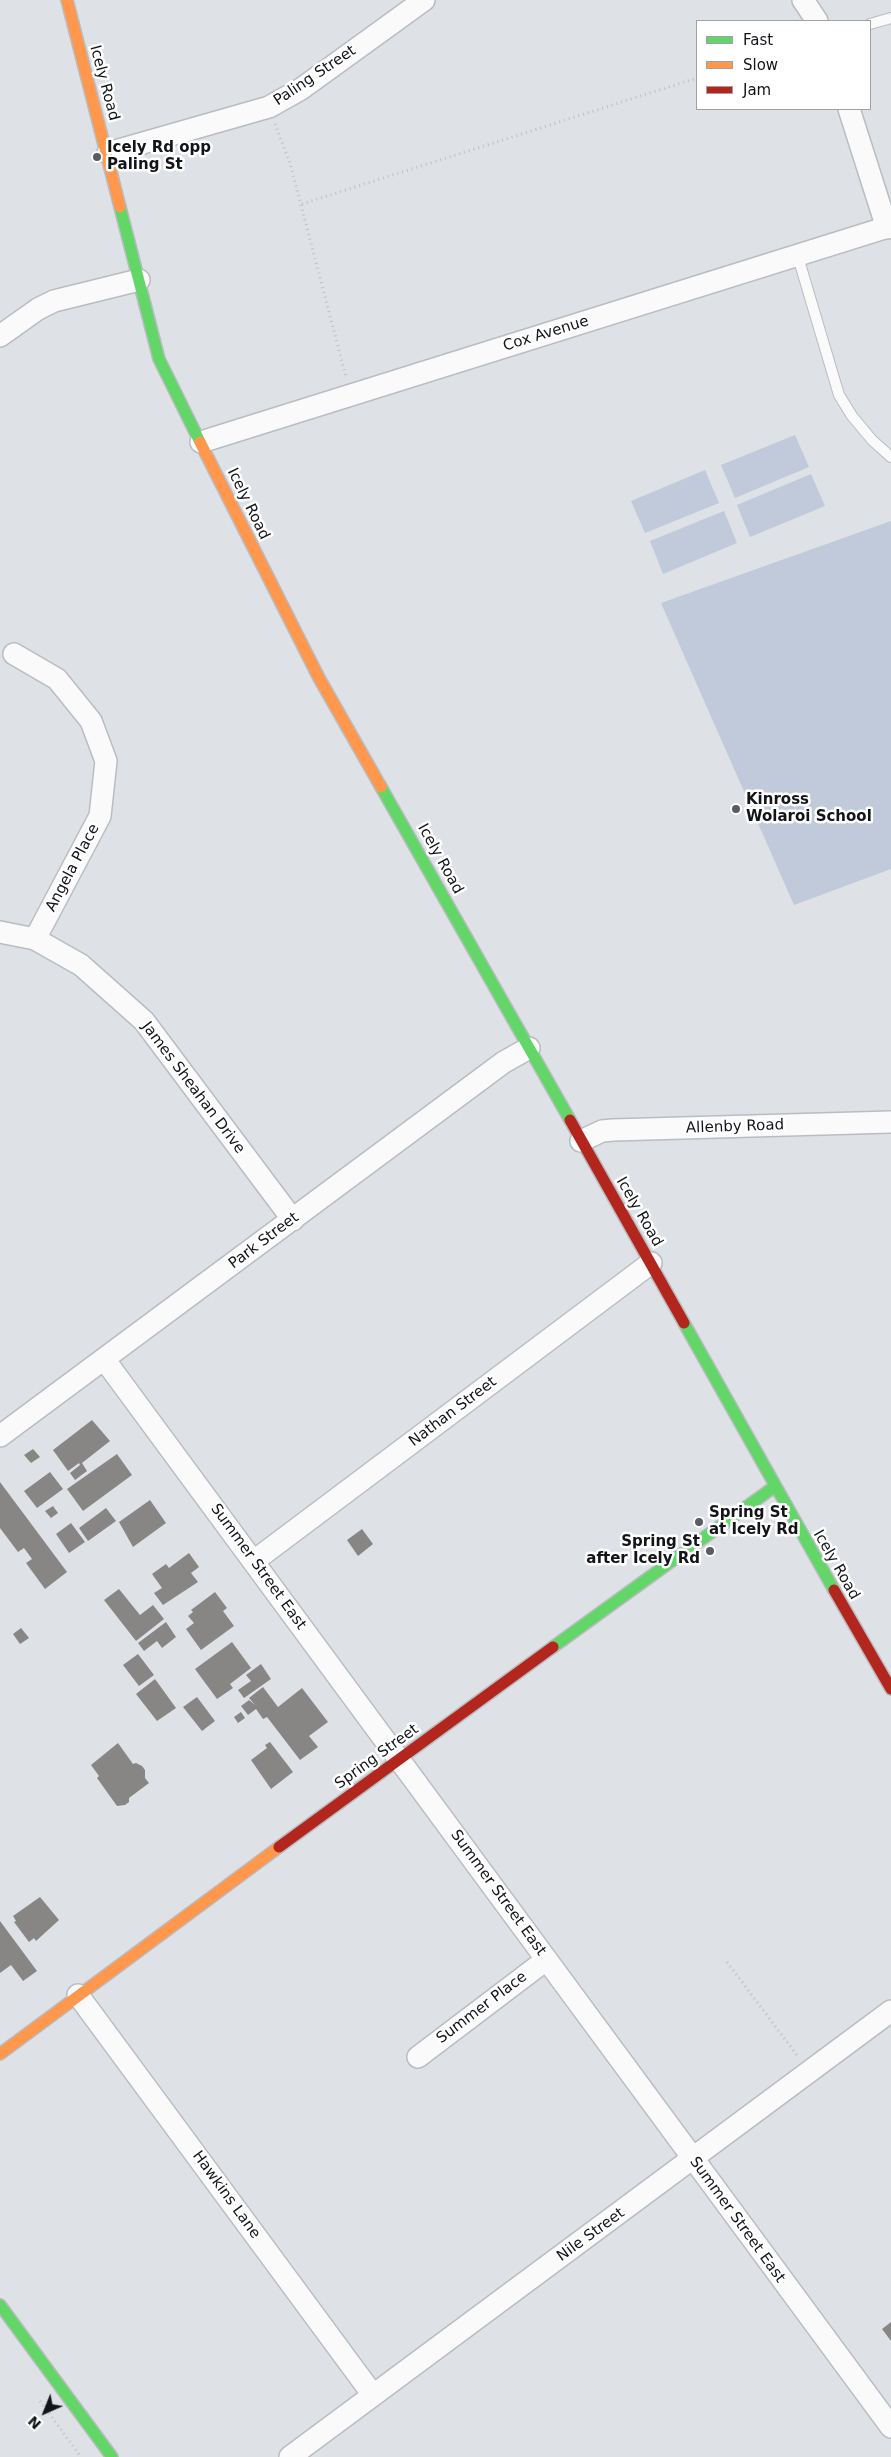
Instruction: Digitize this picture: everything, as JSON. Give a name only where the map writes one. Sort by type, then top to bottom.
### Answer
[{"type":"street","name":"Icely Road","points":[[66,0],[108,153],[159,359],[298,640],[651,1263],[774,1487],[891,1689]]},
{"type":"street","name":"Paling Street","points":[[108,153],[269,106],[301,89],[424,0]]},
{"type":"street","points":[[803,0],[816,20]]},
{"type":"street","points":[[849,110],[889,227]]},
{"type":"street","name":"Cox Avenue","points":[[201,442],[889,227]]},
{"type":"street","points":[[0,336],[38,308],[54,301],[139,280]]},
{"type":"street","name":"Angela Place","points":[[14,654],[57,679],[91,721],[106,761],[100,816],[35,939]]},
{"type":"street","name":"James Sheahan Drive","points":[[0,932],[35,939],[81,965],[144,1021],[293,1220]]},
{"type":"street","name":"Park Street","points":[[0,1436],[504,1062],[529,1048]]},
{"type":"street","name":"Allenby Road","points":[[581,1141],[602,1131],[613,1130],[891,1122]]},
{"type":"street","name":"Nathan Street","points":[[254,1562],[651,1263]]},
{"type":"street","name":"Summer Street East","points":[[104,1359],[891,2428]]},
{"type":"street","name":"Spring Street","points":[[0,2054],[399,1759],[774,1487]]},
{"type":"street","name":"Summer Place","points":[[418,2057],[546,1960]]},
{"type":"street","name":"Hawkins Lane","points":[[78,1995],[373,2395]]},
{"type":"street","name":"Nile Street","points":[[290,2457],[891,2011]]},
{"type":"street","points":[[0,2305],[112,2457]]},
{"type":"lane","points":[[871,24],[891,18]]},
{"type":"lane","points":[[798,257],[839,395],[852,416],[872,440],[891,457]]},
{"type":"path","points":[[302,204],[696,78]]},
{"type":"path","points":[[269,106],[290,163],[302,204],[352,395]]},
{"type":"path","points":[[727,1962],[809,2072]]},
{"type":"shaded area","points":[[795,435],[809,467],[735,498],[721,465]]},
{"type":"shaded area","points":[[705,470],[719,503],[645,533],[631,501]]},
{"type":"shaded area","points":[[811,474],[825,506],[750,537],[737,505]]},
{"type":"shaded area","points":[[724,511],[737,543],[663,574],[650,541]]},
{"type":"shaded area","points":[[891,521],[891,869],[794,905],[661,603]]},
{"type":"building","points":[[92,1420],[110,1441],[82,1463],[87,1471],[75,1480],[70,1473],[80,1465],[79,1463],[68,1471],[53,1450]]},
{"type":"building","points":[[33,1449],[40,1457],[31,1463],[24,1455]]},
{"type":"building","points":[[117,1454],[132,1475],[83,1511],[67,1489]]},
{"type":"building","points":[[50,1472],[63,1489],[37,1508],[24,1491]]},
{"type":"building","points":[[0,1482],[67,1572],[45,1589],[26,1563],[32,1559],[24,1548],[18,1552],[0,1528]]},
{"type":"building","points":[[150,1500],[166,1523],[133,1547],[119,1522]]},
{"type":"building","points":[[53,1506],[58,1513],[51,1518],[45,1511]]},
{"type":"building","points":[[106,1508],[116,1521],[88,1541],[79,1528]]},
{"type":"building","points":[[71,1523],[85,1542],[69,1553],[56,1534]]},
{"type":"building","points":[[362,1529],[373,1544],[358,1556],[347,1540]]},
{"type":"building","points":[[189,1553],[199,1567],[191,1573],[198,1582],[163,1605],[154,1593],[162,1588],[152,1574],[166,1564],[169,1568]]},
{"type":"building","points":[[119,1589],[140,1615],[153,1605],[164,1619],[136,1641],[104,1600]]},
{"type":"building","points":[[215,1592],[227,1608],[223,1611],[234,1626],[201,1650],[186,1629],[194,1623],[188,1616],[193,1612],[191,1610]]},
{"type":"building","points":[[166,1622],[176,1637],[162,1648],[157,1641],[144,1651],[138,1643]]},
{"type":"building","points":[[21,1628],[29,1638],[20,1644],[13,1634]]},
{"type":"building","points":[[232,1642],[251,1668],[230,1684],[233,1688],[217,1699],[195,1669]]},
{"type":"building","points":[[138,1654],[154,1675],[139,1686],[123,1665]]},
{"type":"building","points":[[261,1664],[271,1679],[244,1698],[238,1690],[251,1681],[246,1675]]},
{"type":"building","points":[[155,1679],[176,1708],[157,1721],[136,1694]]},
{"type":"building","points":[[263,1687],[278,1707],[302,1688],[328,1722],[309,1736],[318,1747],[300,1760],[267,1717],[263,1719],[256,1709],[248,1715],[241,1706],[249,1700],[255,1705],[249,1698]]},
{"type":"building","points":[[197,1697],[215,1721],[202,1731],[183,1707]]},
{"type":"building","points":[[241,1712],[245,1718],[238,1723],[234,1717]]},
{"type":"building","points":[[270,1742],[293,1772],[271,1789],[251,1760],[267,1748],[265,1745]]},
{"type":"building","points":[[118,1743],[133,1764],[136,1763],[142,1766],[145,1770],[145,1778],[149,1783],[129,1798],[129,1802],[125,1805],[117,1806],[97,1778],[99,1776],[91,1765]]},
{"type":"building","points":[[40,1897],[59,1920],[36,1941],[34,1938],[29,1942],[14,1922],[16,1921],[13,1916]]},
{"type":"building","points":[[0,1921],[37,1971],[23,1981],[11,1965],[0,1973]]},
{"type":"building","points":[[891,2322],[891,2341],[882,2329]]},
{"type":"traffic: fast","points":[[120,207],[159,359],[200,442]]},
{"type":"traffic: fast","points":[[381,787],[570,1120]]},
{"type":"traffic: fast","points":[[684,1323],[834,1590]]},
{"type":"traffic: fast","points":[[553,1647],[774,1487]]},
{"type":"traffic: fast","points":[[0,2305],[112,2457]]},
{"type":"traffic: slow","points":[[67,0],[120,207]]},
{"type":"traffic: slow","points":[[200,442],[319,678],[381,787]]},
{"type":"traffic: slow","points":[[0,2054],[279,1847]]},
{"type":"traffic: jam","points":[[570,1120],[684,1323]]},
{"type":"traffic: jam","points":[[834,1590],[891,1689]]},
{"type":"traffic: jam","points":[[279,1847],[553,1647]]},
{"type":"place","name":"Icely Rd opp Paling St","points":[[97,157]]},
{"type":"place","name":"Kinross Wolaroi School","points":[[736,809]]},
{"type":"place","name":"Spring St at Icely Rd","points":[[699,1522]]},
{"type":"place","name":"Spring St after Icely Rd","points":[[710,1551]]}]
